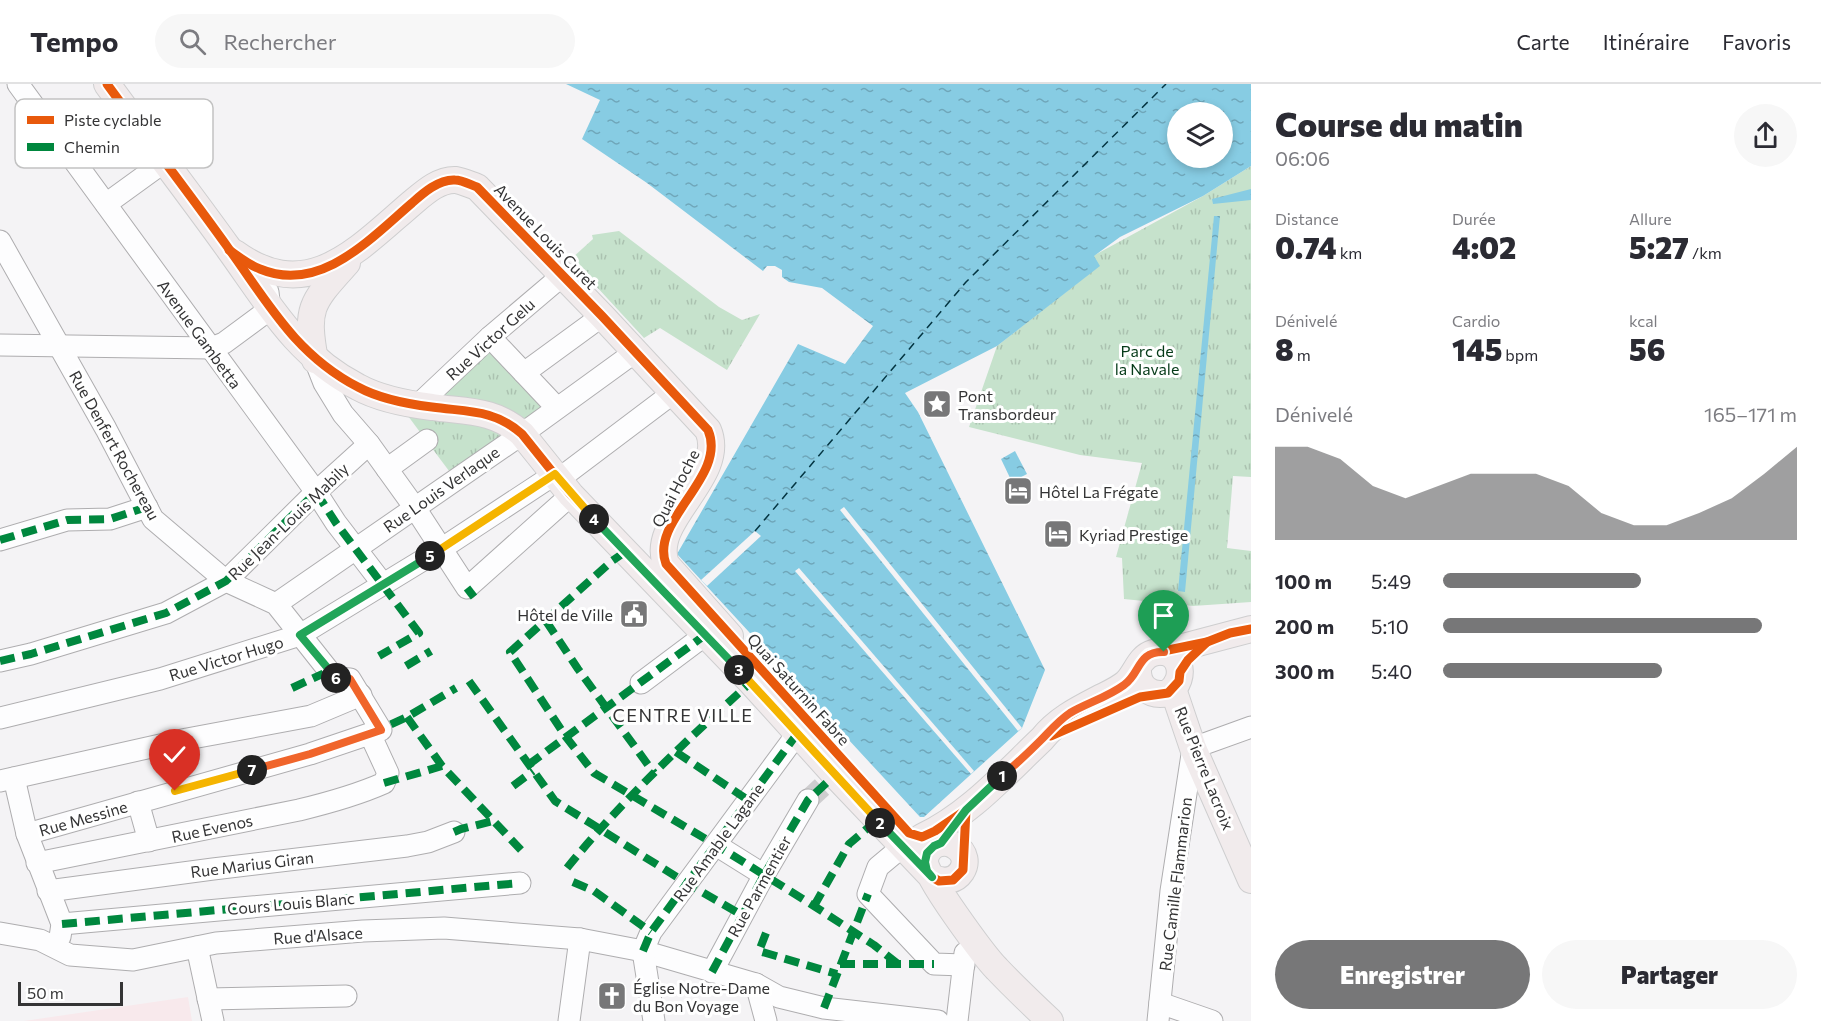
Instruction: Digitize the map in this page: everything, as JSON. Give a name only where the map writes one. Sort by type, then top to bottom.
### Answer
[{"type":"main road","name":"Quai Saturnin Fabre","points":[[107,84],[118,99]]},
{"type":"main road","name":"Quai Saturnin Fabre","points":[[168,168],[270,309],[315,360],[357,387],[376,396],[418,405],[483,412],[513,426],[625,552],[751,682],[797,734],[822,787],[932,845]]},
{"type":"main road","name":"Avenue Louis Curet","points":[[229,250],[261,270],[299,276],[318,272],[342,260],[365,243],[430,188],[455,180],[477,187],[635,351],[702,424],[711,438]]},
{"type":"main road","name":"Avenue Louis Curet","points":[[315,360],[311,330],[313,306],[319,295],[365,243]]},
{"type":"main road","name":"Quai Hoche","points":[[663,551],[670,530],[704,471],[712,447],[711,438]]},
{"type":"main road","name":"Quai Saturnin Fabre","points":[[663,551],[666,564],[699,603],[909,833],[932,845]]},
{"type":"main road","points":[[932,845],[966,810],[1042,740],[1052,727],[1070,714],[1124,685],[1149,654],[1207,642],[1230,633],[1251,629]]},
{"type":"main road","points":[[1042,740],[1169,685],[1188,660],[1207,642]]},
{"type":"main road","points":[[1164,652],[1176,659],[1169,685]]},
{"type":"main road","points":[[1138,668],[1139,681],[1143,687],[1169,685]]},
{"type":"main road","name":"Rue Pierre Lacroix","points":[[1169,685],[1193,748],[1250,874]]},
{"type":"main road","points":[[932,845],[935,831],[966,810]]},
{"type":"main road","name":"Quai Saturnin Fabre","points":[[932,845],[932,877],[995,967],[1050,1021]]},
{"type":"main road","points":[[932,845],[964,865],[959,876],[946,882],[932,877]]},
{"type":"street","name":"Avenue Gambetta","points":[[18,84],[29,99]]},
{"type":"street","name":"Avenue Gambetta","points":[[80,168],[382,584]]},
{"type":"street","points":[[106,204],[156,168]]},
{"type":"street","name":"Rue Denfert Rochereau","points":[[0,241],[153,519],[226,581],[276,604],[336,678],[350,679],[361,695],[375,732],[388,773],[384,783]]},
{"type":"street","points":[[0,345],[211,348],[224,344],[270,309],[271,304],[261,270]]},
{"type":"street","name":"Rue Victor Gelu","points":[[418,405],[490,337],[563,275]]},
{"type":"street","points":[[524,372],[602,316]]},
{"type":"street","points":[[490,337],[557,408]]},
{"type":"street","name":"Rue Louis Verlaque","points":[[276,604],[522,434],[635,351]]},
{"type":"street","points":[[315,360],[324,383],[343,414],[387,469],[467,588],[562,483]]},
{"type":"street","name":"Rue Victor Hugo","points":[[0,717],[160,679],[300,635],[441,549],[562,483],[673,393]]},
{"type":"street","points":[[387,469],[427,440]]},
{"type":"street","name":"Rue Jean-Louis Mabily","points":[[0,661],[31,654],[166,613],[226,581],[316,492],[369,444]]},
{"type":"street","points":[[0,540],[67,520],[110,519],[147,507]]},
{"type":"street","points":[[641,683],[705,635]]},
{"type":"street","points":[[58,950],[62,924],[37,864],[7,780],[187,739],[311,716],[361,695]]},
{"type":"street","points":[[1193,748],[1251,727]]},
{"type":"street","name":"Rue Messine","points":[[27,834],[310,754],[375,732]]},
{"type":"street","name":"Rue Amable Lagane","points":[[643,951],[651,932],[797,734]]},
{"type":"street","name":"Rue Camille Flammarion","points":[[1159,1012],[1171,891],[1193,748]]},
{"type":"street","name":"Rue Evenos","points":[[37,864],[299,810],[343,799],[384,783]]},
{"type":"street","name":"Rue Parmentier","points":[[712,972],[764,874],[822,787]]},
{"type":"street","points":[[138,802],[149,841]]},
{"type":"street","name":"Rue Marius Giran","points":[[48,891],[407,846],[429,842],[454,832]]},
{"type":"street","points":[[716,845],[764,874]]},
{"type":"street","points":[[932,845],[878,867],[868,894],[934,964],[964,965]]},
{"type":"street","points":[[103,850],[108,883]]},
{"type":"street","name":"Cours Louis Blanc","points":[[62,924],[520,883]]},
{"type":"street","name":"Rue d'Alsace","points":[[0,933],[40,940],[70,955],[133,960],[216,943],[363,931],[444,928],[580,939],[643,951],[756,984],[779,997],[824,1008],[938,1021]]},
{"type":"street","points":[[569,1021],[580,939]]},
{"type":"street","points":[[957,1021],[966,949],[977,943]]},
{"type":"street","points":[[197,947],[213,1021]]},
{"type":"street","points":[[643,951],[654,1021]]},
{"type":"street","points":[[756,984],[766,1021]]},
{"type":"street","points":[[208,999],[346,996]]},
{"type":"street","points":[[1159,1012],[1212,1021]]},
{"type":"shaded area","points":[[188,997],[192,1021],[24,1021]]},
{"type":"green space","name":"Parc de la Navale","points":[[1251,166],[1251,477],[1233,476],[1227,548],[1251,551],[1251,602],[1193,606],[1124,599],[1122,558],[1116,557],[1142,463],[1080,455],[969,427],[997,346],[1099,266],[1093,256],[1203,196]]},
{"type":"green space","points":[[619,231],[719,307],[742,320],[760,314],[727,370],[660,328],[644,338],[571,259],[593,239],[592,235]]},
{"type":"green space","points":[[495,342],[557,408],[455,479],[408,416]]},
{"type":"water","points":[[566,84],[1251,84],[1251,166],[1203,196],[1120,237],[1094,256],[1100,266],[997,346],[905,393],[918,412],[1045,670],[1022,728],[924,817],[920,817],[677,554],[798,344],[845,364],[873,326],[822,288],[789,282],[782,277],[782,270],[775,266],[767,266],[763,271],[647,183],[582,139],[600,100]]},
{"type":"water","points":[[1251,189],[1251,200],[1213,204],[1212,199]]},
{"type":"water","points":[[1214,216],[1220,216],[1185,592],[1178,591]]},
{"type":"water","points":[[1015,451],[1027,474],[1012,482],[1001,459]]},
{"type":"pier","points":[[844,507],[1022,728],[1018,731],[840,510]]},
{"type":"pier","points":[[755,531],[761,536],[707,586],[701,580]]},
{"type":"pier","points":[[799,568],[974,771],[971,774],[795,571]]},
{"type":"ferry route","points":[[755,531],[966,282],[1166,84]]},
{"type":"tunnel","points":[[808,800],[822,787]]},
{"type":"marked path","points":[[0,661],[31,654],[166,613],[226,581],[316,492],[336,523],[419,633],[379,656]]},
{"type":"marked path","points":[[0,540],[67,520],[110,519],[147,507]]},
{"type":"marked path","points":[[625,552],[510,652],[566,737],[594,773],[814,906],[874,945],[898,964]]},
{"type":"marked path","points":[[467,588],[474,597]]},
{"type":"marked path","points":[[546,621],[654,773]]},
{"type":"marked path","points":[[300,635],[336,678],[350,679],[381,730]]},
{"type":"marked path","points":[[528,765],[705,635]]},
{"type":"marked path","points":[[406,666],[431,651]]},
{"type":"marked path","points":[[292,688],[329,671]]},
{"type":"marked path","points":[[469,681],[555,801],[742,915]]},
{"type":"marked path","points":[[567,868],[632,795],[751,682]]},
{"type":"marked path","points":[[370,734],[407,717],[456,688]]},
{"type":"marked path","points":[[407,717],[442,766],[521,850]]},
{"type":"marked path","points":[[643,951],[651,932],[797,734]]},
{"type":"marked path","points":[[676,752],[748,800]]},
{"type":"marked path","points":[[384,783],[442,766]]},
{"type":"marked path","points":[[513,786],[533,771]]},
{"type":"marked path","points":[[712,972],[764,875],[808,800],[835,775]]},
{"type":"marked path","points":[[814,906],[849,844],[877,820]]},
{"type":"marked path","points":[[454,832],[493,821]]},
{"type":"marked path","points":[[573,882],[594,891],[651,932]]},
{"type":"marked path","points":[[62,924],[520,883]]},
{"type":"marked path","points":[[824,1008],[868,894]]},
{"type":"marked path","points":[[766,933],[759,951],[837,974]]},
{"type":"marked path","points":[[840,964],[934,964]]},
{"type":"cycle path","points":[[107,84],[118,99]]},
{"type":"cycle path","points":[[169,168],[271,308],[300,344],[317,360],[358,387],[384,398],[403,403],[480,413],[501,420],[522,434],[571,495],[751,682],[902,847],[939,881],[953,880],[963,870],[966,810]]},
{"type":"cycle path","points":[[229,250],[260,269],[282,275],[303,274],[323,269],[343,259],[361,246],[437,184],[455,180],[477,187],[708,430],[711,447],[707,465],[668,531],[664,548],[666,564],[909,833],[922,837],[966,810],[1051,729],[1080,709],[1127,683],[1149,654],[1207,642],[1230,633],[1251,629]]},
{"type":"cycle path","points":[[1051,736],[1140,697],[1168,693],[1179,681],[1180,672],[1188,660],[1207,642]]},
{"type":"place","name":"Pont Transbordeur","points":[[937,404]]},
{"type":"place","name":"Hôtel La Frégate","points":[[1018,491]]},
{"type":"place","name":"Kyriad Prestige","points":[[1058,534]]},
{"type":"place","name":"Hôtel de Ville","points":[[634,614]]},
{"type":"place","name":"Église Notre-Dame du Bon Voyage","points":[[612,996]]},
{"type":"district","name":"CENTRE VILLE","points":[[683,715]]},
{"type":"route","points":[[175,791],[310,754],[381,730],[350,679],[336,678],[300,635],[441,549],[555,474],[625,552],[751,682],[835,776],[932,877],[927,871],[925,862],[927,853],[941,843],[966,810],[1042,740],[1052,727],[1070,714],[1124,685],[1132,678],[1140,663],[1149,654],[1164,652]]}]
